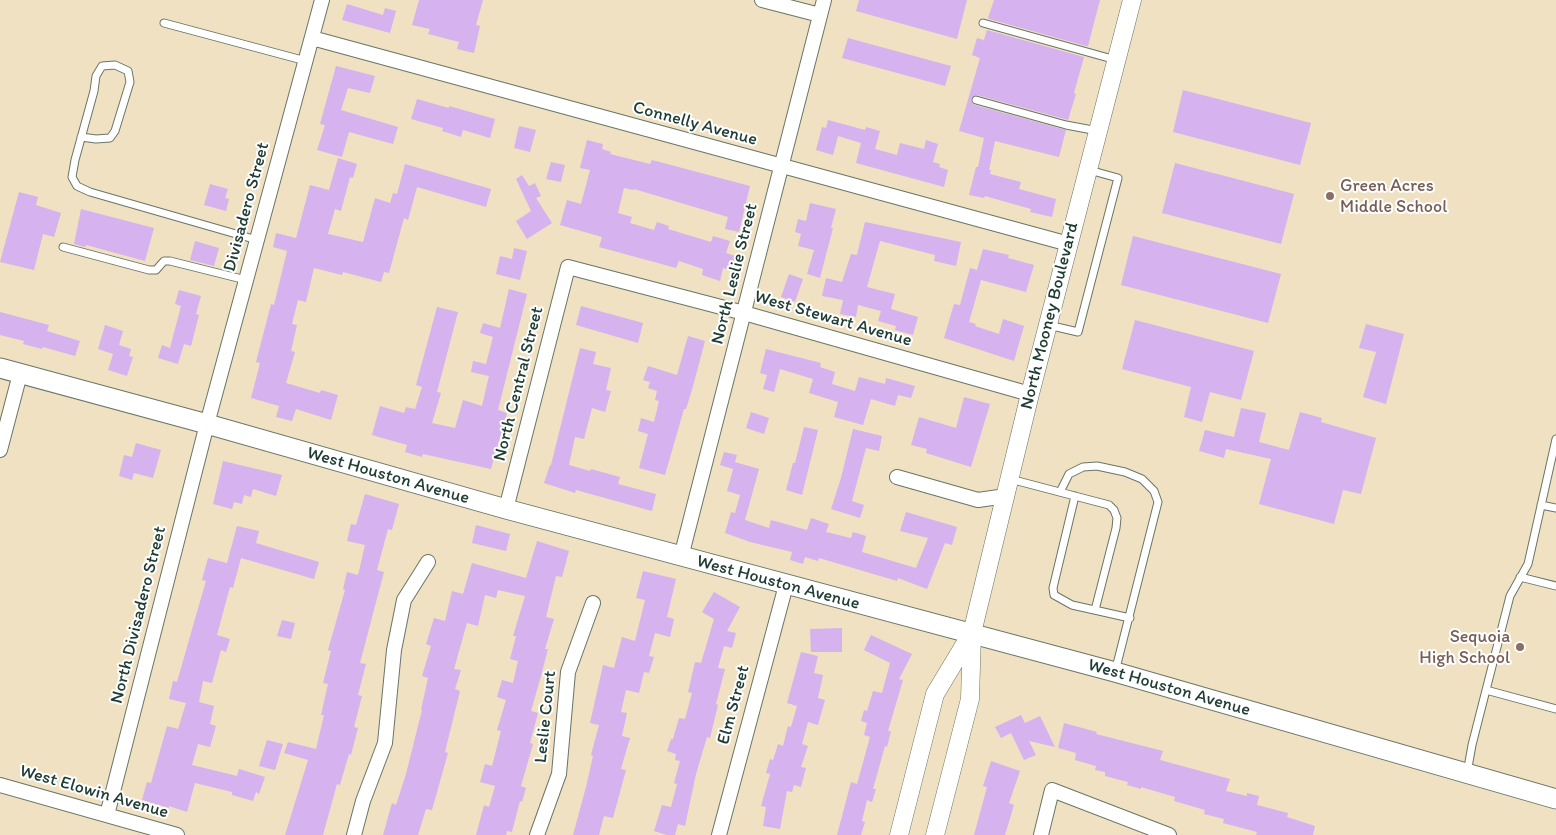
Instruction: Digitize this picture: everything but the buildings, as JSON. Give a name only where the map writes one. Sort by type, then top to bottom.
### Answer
[{"type":"main road","name":"West Houston Avenue","points":[[0,368],[207,424],[506,510],[1115,672],[1556,799]]},
{"type":"street","name":"Divisadero Street","points":[[207,424],[322,0]]},
{"type":"street","points":[[762,0],[820,15]]},
{"type":"street","name":"North Leslie Street","points":[[681,557],[824,0]]},
{"type":"street","name":"North Mooney Boulevard","points":[[935,835],[970,699],[972,634],[1030,394],[1132,0]]},
{"type":"street","name":"Connelly Avenue","points":[[312,38],[1069,244]]},
{"type":"street","name":"West Stewart Avenue","points":[[568,267],[1030,394]]},
{"type":"street","name":"North Central Street","points":[[506,510],[568,267]]},
{"type":"street","points":[[0,450],[20,374]]},
{"type":"street","name":"North Divisadero Street","points":[[107,815],[207,424]]},
{"type":"street","points":[[897,477],[978,500],[1006,496]]},
{"type":"street","points":[[354,835],[385,743],[394,650],[404,600],[428,562]]},
{"type":"street","name":"Elm Street","points":[[720,835],[786,585]]},
{"type":"street","name":"Leslie Court","points":[[537,835],[559,774],[568,672],[593,603]]},
{"type":"street","name":"North Mooney Boulevard","points":[[899,835],[936,694],[972,634]]},
{"type":"street","name":"West Elowin Avenue","points":[[0,786],[177,835]]},
{"type":"street","points":[[1041,835],[1052,790],[1168,835]]},
{"type":"lane","points":[[983,23],[1117,60]]},
{"type":"lane","points":[[164,24],[306,61]]},
{"type":"lane","points":[[81,137],[110,138],[115,131],[130,82],[128,71],[116,65],[102,66],[96,76],[94,91],[81,137],[72,177],[77,186],[90,192],[257,240]]},
{"type":"lane","points":[[976,100],[1066,125],[1098,131]]},
{"type":"lane","points":[[1048,324],[1078,332],[1118,178],[1088,169]]},
{"type":"lane","points":[[62,247],[149,270],[156,270],[164,261],[170,261],[246,280]]},
{"type":"lane","points":[[1467,773],[1510,596],[1528,564],[1556,439]]},
{"type":"lane","points":[[1060,492],[1069,474],[1083,467],[1097,466],[1125,472],[1142,479],[1154,491],[1158,502],[1115,672]]},
{"type":"lane","points":[[1010,479],[1109,505],[1116,514],[1116,528],[1094,610]]},
{"type":"lane","points":[[1075,496],[1053,588],[1054,595],[1072,605],[1130,618]]},
{"type":"lane","points":[[1542,505],[1556,508]]},
{"type":"lane","points":[[1520,577],[1556,586]]},
{"type":"lane","points":[[1486,690],[1556,709]]},
{"type":"place","name":"Green Acres Middle School","points":[[1330,196]]},
{"type":"place","name":"Sequoia High School","points":[[1520,647]]}]
